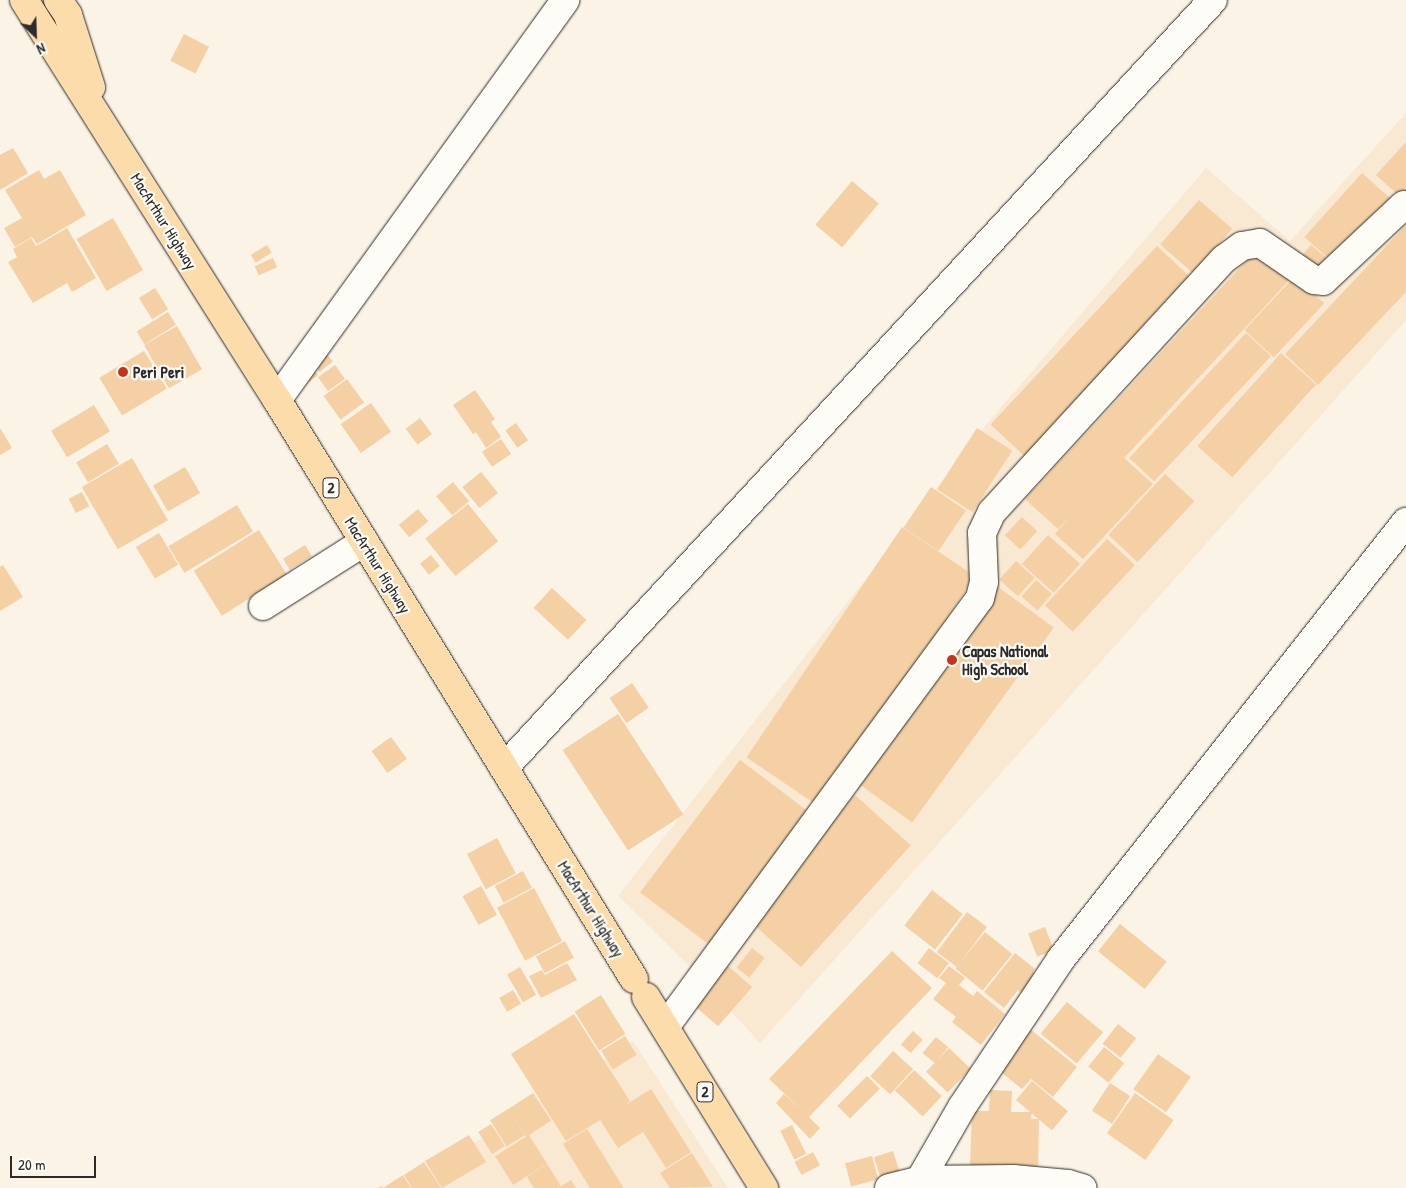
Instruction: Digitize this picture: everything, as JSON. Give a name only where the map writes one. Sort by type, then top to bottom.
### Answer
[{"type":"highway","name":"MacArthur Highway","points":[[24,0],[277,400],[764,1188]]},
{"type":"highway","points":[[58,0],[68,15],[103,124]]},
{"type":"street","points":[[277,400],[565,0]]},
{"type":"street","points":[[504,768],[1213,0]]},
{"type":"street","points":[[665,1028],[980,598],[984,582],[982,533],[992,512],[1224,259],[1242,246],[1260,243],[1314,280],[1323,281],[1404,205]]},
{"type":"street","points":[[920,1180],[962,1107],[1061,959],[1406,522]]},
{"type":"street","points":[[264,606],[364,542]]},
{"type":"street","points":[[889,1188],[920,1180],[1013,1179],[1068,1184],[1082,1188]]},
{"type":"shaded area","name":"Capas National High School","points":[[1406,113],[1406,320],[760,1043],[700,977],[618,896],[986,425],[1206,168],[1290,241]]},
{"type":"shaded area","points":[[633,1041],[728,1188],[404,1188]]},
{"type":"building","points":[[184,34],[209,47],[195,73],[170,61]]},
{"type":"building","points":[[1406,142],[1406,202],[1376,175]]},
{"type":"building","points":[[13,148],[28,173],[0,190],[0,155]]},
{"type":"building","points":[[39,170],[44,179],[60,170],[86,215],[37,244],[32,237],[15,247],[4,228],[22,218],[5,190]]},
{"type":"building","points":[[1362,173],[1394,202],[1336,266],[1304,237]]},
{"type":"building","points":[[852,181],[879,203],[842,247],[815,225]]},
{"type":"building","points":[[1199,200],[1232,229],[1193,273],[1160,245]]},
{"type":"building","points":[[113,218],[143,270],[107,291],[77,239]]},
{"type":"building","points":[[1406,225],[1406,292],[1318,385],[1285,354]]},
{"type":"building","points":[[67,228],[96,278],[72,292],[67,283],[33,303],[8,262],[17,257],[13,249],[31,238],[36,246]]},
{"type":"building","points":[[267,245],[272,253],[256,263],[251,255]]},
{"type":"building","points":[[1261,245],[1294,275],[1124,458],[1153,484],[1083,559],[1055,534],[1071,516],[1058,529],[1025,499]]},
{"type":"building","points":[[1311,245],[1329,260],[1318,272],[1301,257]]},
{"type":"building","points":[[1157,246],[1193,279],[1026,458],[991,424]]},
{"type":"building","points":[[273,258],[277,267],[259,275],[255,266]]},
{"type":"building","points":[[1295,276],[1324,303],[1274,357],[1245,330]]},
{"type":"building","points":[[155,288],[168,309],[152,319],[139,298]]},
{"type":"building","points":[[168,312],[176,325],[145,344],[137,332]]},
{"type":"building","points":[[177,326],[202,369],[169,388],[144,345]]},
{"type":"building","points":[[1246,333],[1271,356],[1154,481],[1129,458]]},
{"type":"building","points":[[323,349],[333,362],[319,372],[310,359]]},
{"type":"building","points":[[144,351],[167,389],[122,415],[99,378]]},
{"type":"building","points":[[1281,353],[1316,384],[1232,477],[1197,446]]},
{"type":"building","points":[[311,364],[318,375],[305,385]]},
{"type":"building","points":[[335,365],[345,379],[328,391],[318,377]]},
{"type":"building","points":[[347,379],[364,402],[341,420],[324,396]]},
{"type":"building","points":[[475,390],[495,419],[491,422],[501,437],[486,448],[476,432],[473,434],[453,405]]},
{"type":"building","points":[[371,403],[391,432],[361,453],[341,424]]},
{"type":"building","points":[[94,405],[110,432],[67,457],[51,431]]},
{"type":"building","points":[[420,418],[432,434],[418,445],[406,429]]},
{"type":"building","points":[[516,423],[528,440],[517,448],[505,430]]},
{"type":"building","points":[[0,428],[12,448],[0,455]]},
{"type":"building","points":[[977,428],[1012,451],[972,512],[937,489]]},
{"type":"building","points":[[501,439],[511,454],[492,467],[482,452]]},
{"type":"building","points":[[107,444],[119,464],[88,482],[76,463]]},
{"type":"building","points":[[132,458],[168,520],[118,549],[82,487]]},
{"type":"building","points":[[185,467],[200,493],[168,511],[153,485]]},
{"type":"building","points":[[481,472],[498,493],[479,508],[462,487]]},
{"type":"building","points":[[1165,474],[1194,501],[1138,562],[1108,535]]},
{"type":"building","points":[[453,482],[469,501],[452,515],[436,496]]},
{"type":"building","points":[[931,487],[966,510],[938,551],[904,528]]},
{"type":"building","points":[[82,492],[89,506],[76,513],[69,499]]},
{"type":"building","points":[[468,504],[498,541],[455,576],[425,539]]},
{"type":"building","points":[[237,505],[253,532],[184,573],[168,546]]},
{"type":"building","points":[[418,509],[428,521],[409,537],[399,525]]},
{"type":"building","points":[[1022,517],[1037,531],[1020,550],[1005,535]]},
{"type":"building","points":[[902,527],[975,576],[819,807],[747,757]]},
{"type":"building","points":[[259,530],[287,575],[222,616],[194,571]]},
{"type":"building","points":[[159,533],[178,565],[155,579],[136,547]]},
{"type":"building","points":[[1048,535],[1080,564],[1054,593],[1022,564]]},
{"type":"building","points":[[1107,539],[1135,565],[1073,631],[1045,606]]},
{"type":"building","points":[[305,545],[312,556],[290,570],[283,559]]},
{"type":"building","points":[[431,555],[440,566],[429,575],[420,564]]},
{"type":"building","points":[[1016,561],[1035,578],[1018,596],[999,580]]},
{"type":"building","points":[[3,565],[23,597],[0,611],[0,567]]},
{"type":"building","points":[[1036,580],[1052,594],[1037,610],[1022,597]]},
{"type":"building","points":[[998,587],[1054,628],[912,823],[856,782]]},
{"type":"building","points":[[552,588],[586,620],[568,640],[534,608]]},
{"type":"building","points":[[632,683],[649,708],[626,723],[610,698]]},
{"type":"building","points":[[618,714],[683,815],[628,851],[563,750]]},
{"type":"building","points":[[391,737],[407,759],[387,773],[372,751]]},
{"type":"building","points":[[740,760],[812,814],[712,947],[640,893]]},
{"type":"building","points":[[855,795],[911,845],[801,967],[745,917]]},
{"type":"building","points":[[497,838],[516,873],[486,889],[467,854]]},
{"type":"building","points":[[523,871],[532,888],[504,903],[495,886]]},
{"type":"building","points":[[481,886],[497,915],[479,925],[463,896]]},
{"type":"building","points":[[534,888],[562,941],[525,961],[497,908]]},
{"type":"building","points":[[932,890],[963,914],[935,949],[904,925]]},
{"type":"building","points":[[967,912],[987,927],[957,967],[937,952]]},
{"type":"building","points":[[1120,924],[1167,962],[1145,989],[1098,951]]},
{"type":"building","points":[[1045,927],[1054,950],[1037,957],[1028,933]]},
{"type":"building","points":[[985,932],[1012,954],[983,991],[955,969]]},
{"type":"building","points":[[565,941],[574,958],[545,973],[536,956]]},
{"type":"building","points":[[752,948],[765,958],[749,978],[737,968]]},
{"type":"building","points":[[929,948],[949,963],[938,978],[918,963]]},
{"type":"building","points":[[892,951],[932,988],[809,1117],[820,1128],[810,1139],[776,1103],[784,1094],[805,1113],[769,1079]]},
{"type":"building","points":[[1015,953],[1035,969],[1033,972],[1045,981],[1030,1000],[1018,990],[1004,1008],[984,992]]},
{"type":"building","points":[[567,963],[577,980],[541,998],[529,976],[542,970],[545,975]]},
{"type":"building","points":[[728,966],[752,987],[718,1026],[694,1005]]},
{"type":"building","points":[[949,966],[965,978],[959,985],[973,996],[977,991],[1005,1014],[981,1045],[952,1022],[956,1017],[933,999],[946,983],[939,978]]},
{"type":"building","points":[[520,967],[536,995],[523,1002],[507,975]]},
{"type":"building","points":[[513,990],[521,1004],[507,1012],[499,998]]},
{"type":"building","points":[[601,995],[625,1034],[599,1050],[575,1011]]},
{"type":"building","points":[[1067,1002],[1103,1032],[1077,1064],[1041,1033]]},
{"type":"building","points":[[574,1014],[630,1101],[624,1106],[651,1089],[691,1152],[666,1168],[643,1132],[618,1148],[600,1120],[566,1141],[511,1054]]},
{"type":"building","points":[[1118,1024],[1136,1038],[1121,1058],[1103,1044]]},
{"type":"building","points":[[1030,1029],[1077,1067],[1053,1097],[1031,1079],[1022,1089],[997,1069]]},
{"type":"building","points":[[913,1031],[923,1040],[911,1053],[901,1044]]},
{"type":"building","points":[[625,1036],[637,1055],[613,1069],[601,1051]]},
{"type":"building","points":[[936,1037],[948,1047],[935,1063],[923,1053]]},
{"type":"building","points":[[1104,1047],[1124,1063],[1108,1083],[1088,1066]]},
{"type":"building","points":[[949,1048],[971,1069],[948,1093],[926,1072]]},
{"type":"building","points":[[893,1051],[913,1069],[890,1094],[870,1076]]},
{"type":"building","points":[[1158,1054],[1191,1077],[1166,1112],[1133,1089]]},
{"type":"building","points":[[914,1070],[942,1096],[923,1116],[895,1090]]},
{"type":"building","points":[[867,1076],[880,1089],[850,1118],[837,1106]]},
{"type":"building","points":[[1032,1081],[1068,1111],[1052,1130],[1016,1100]]},
{"type":"building","points":[[1110,1083],[1130,1096],[1112,1124],[1092,1111]]},
{"type":"building","points":[[990,1090],[1012,1091],[1011,1112],[1032,1112],[1031,1119],[1039,1119],[1038,1169],[970,1167],[972,1111],[989,1111]]},
{"type":"building","points":[[533,1093],[551,1121],[526,1137],[508,1109]]},
{"type":"building","points":[[1135,1093],[1174,1120],[1145,1160],[1107,1133]]},
{"type":"building","points":[[508,1109],[524,1135],[507,1146],[490,1120]]},
{"type":"building","points":[[491,1124],[505,1146],[492,1154],[478,1132]]},
{"type":"building","points":[[792,1125],[806,1154],[794,1159],[780,1131]]},
{"type":"building","points":[[587,1129],[622,1188],[590,1188],[563,1144]]},
{"type":"building","points":[[469,1135],[486,1162],[442,1188],[425,1161]]},
{"type":"building","points":[[529,1135],[547,1164],[513,1185],[495,1156]]},
{"type":"building","points":[[893,1151],[900,1173],[881,1179],[874,1157]]},
{"type":"building","points":[[813,1152],[820,1165],[802,1175],[794,1162]]},
{"type":"building","points":[[692,1153],[713,1187],[670,1188],[660,1173]]},
{"type":"building","points":[[872,1156],[878,1179],[851,1186],[845,1163]]},
{"type":"building","points":[[424,1162],[441,1188],[412,1188],[404,1175]]},
{"type":"building","points":[[547,1164],[561,1186],[557,1188],[534,1188],[527,1177]]},
{"type":"building","points":[[403,1175],[411,1188],[383,1188]]},
{"type":"building","points":[[571,1180],[576,1188],[558,1188]]},
{"type":"place","name":"Peri Peri","points":[[123,372]]},
{"type":"place","name":"Capas National High School","points":[[952,660]]}]
